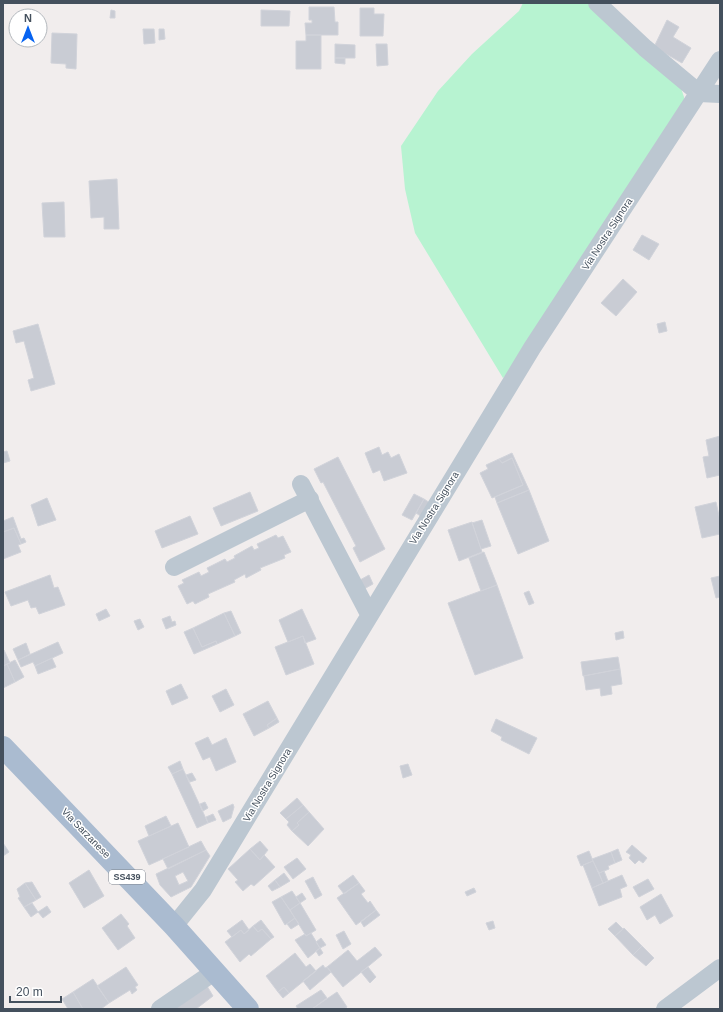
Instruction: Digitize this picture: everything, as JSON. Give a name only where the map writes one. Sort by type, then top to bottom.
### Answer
[{"type":"main road","name":"Via Sarzanese","points":[[3,747],[174,926],[248,1009]]},
{"type":"street","points":[[597,3],[645,48],[699,93],[720,94]]},
{"type":"street","name":"Via Nostra Signora","points":[[174,926],[203,890],[369,614],[532,348],[699,93],[707,76],[720,60]]},
{"type":"street","points":[[301,484],[369,614]]},
{"type":"street","points":[[174,567],[310,500]]},
{"type":"street","points":[[665,1009],[720,968]]},
{"type":"street","points":[[160,1009],[214,972]]},
{"type":"green space","points":[[523,3],[588,3],[681,88],[684,97],[684,105],[511,370],[503,378],[415,233],[405,189],[401,146],[438,91],[472,54],[519,11]]},
{"type":"building","points":[[309,7],[334,7],[335,22],[338,22],[338,35],[306,35],[305,23],[312,23],[312,20],[309,20]]},
{"type":"building","points":[[360,8],[374,8],[374,14],[384,14],[383,36],[360,36]]},
{"type":"building","points":[[111,10],[115,11],[115,18],[110,18]]},
{"type":"building","points":[[261,10],[290,11],[289,26],[261,26]]},
{"type":"building","points":[[667,20],[679,27],[673,37],[691,48],[682,63],[654,47]]},
{"type":"building","points":[[143,29],[154,29],[155,43],[144,44]]},
{"type":"building","points":[[159,29],[164,29],[165,39],[159,40]]},
{"type":"building","points":[[52,33],[77,34],[76,69],[66,68],[66,64],[51,63]]},
{"type":"building","points":[[306,35],[321,35],[321,69],[296,69],[296,41],[306,41]]},
{"type":"building","points":[[335,44],[355,45],[355,58],[335,58]]},
{"type":"building","points":[[376,44],[387,44],[388,65],[377,66]]},
{"type":"building","points":[[335,58],[345,58],[345,64],[335,63]]},
{"type":"building","points":[[117,179],[119,229],[104,229],[104,217],[91,218],[89,181]]},
{"type":"building","points":[[64,202],[65,237],[44,237],[42,203]]},
{"type":"building","points":[[642,235],[659,244],[649,260],[633,250]]},
{"type":"building","points":[[623,279],[637,292],[616,316],[601,303]]},
{"type":"building","points":[[665,322],[667,331],[659,333],[657,324]]},
{"type":"building","points":[[38,324],[55,384],[31,391],[28,380],[34,378],[24,341],[16,343],[13,331]]},
{"type":"building","points":[[720,436],[720,475],[707,478],[703,457],[709,456],[706,440]]},
{"type":"building","points":[[379,447],[382,455],[388,452],[391,458],[399,454],[407,473],[384,481],[380,470],[373,473],[365,453]]},
{"type":"building","points":[[7,451],[10,461],[3,463],[3,452]]},
{"type":"building","points":[[512,453],[529,490],[497,503],[495,497],[523,485],[512,458],[502,463],[499,459]]},
{"type":"building","points":[[338,457],[385,549],[360,562],[353,548],[356,546],[323,482],[321,483],[314,469]]},
{"type":"building","points":[[512,458],[523,485],[492,498],[480,473],[488,469],[486,465],[499,459],[502,463]]},
{"type":"building","points":[[529,490],[549,541],[518,554],[497,503]]},
{"type":"building","points":[[250,492],[258,511],[221,526],[213,508]]},
{"type":"building","points":[[414,494],[424,499],[412,520],[402,515]]},
{"type":"building","points":[[47,498],[56,520],[38,526],[31,505]]},
{"type":"building","points":[[424,499],[430,503],[422,517],[416,513]]},
{"type":"building","points":[[716,502],[720,520],[720,534],[702,538],[695,507]]},
{"type":"building","points":[[190,516],[198,534],[162,548],[155,531]]},
{"type":"building","points":[[13,517],[21,539],[24,538],[26,542],[21,544],[14,528],[3,532],[3,521]]},
{"type":"building","points":[[482,520],[491,546],[481,549],[472,523]]},
{"type":"building","points":[[472,522],[482,552],[459,561],[448,530]]},
{"type":"building","points":[[14,528],[21,544],[18,545],[21,552],[3,559],[3,532]]},
{"type":"building","points":[[276,535],[278,538],[283,536],[291,552],[284,555],[285,558],[260,568],[261,570],[246,578],[245,574],[234,580],[235,582],[208,594],[209,597],[195,604],[193,601],[187,604],[178,586],[184,583],[182,580],[199,572],[201,576],[209,572],[207,568],[225,559],[227,562],[235,558],[234,556],[252,546],[254,550],[259,548],[257,544]]},
{"type":"building","points":[[484,552],[497,585],[481,591],[469,558]]},
{"type":"building","points":[[50,575],[54,588],[58,587],[65,605],[39,614],[36,607],[31,608],[28,600],[11,606],[5,592]]},
{"type":"building","points":[[369,575],[373,584],[364,589],[360,580]]},
{"type":"building","points":[[720,576],[720,597],[716,598],[711,578]]},
{"type":"building","points":[[497,585],[523,658],[475,675],[448,603]]},
{"type":"building","points":[[529,591],[534,603],[529,605],[524,593]]},
{"type":"building","points":[[106,609],[110,616],[99,621],[96,614]]},
{"type":"building","points":[[302,609],[316,639],[305,643],[303,636],[288,642],[279,620]]},
{"type":"building","points":[[231,611],[241,633],[235,636],[224,613]]},
{"type":"building","points":[[224,613],[235,636],[217,644],[216,641],[202,647],[193,628]]},
{"type":"building","points":[[170,616],[172,622],[175,621],[176,625],[166,629],[162,619]]},
{"type":"building","points":[[140,619],[144,627],[138,630],[134,621]]},
{"type":"building","points":[[193,628],[202,647],[216,641],[217,644],[194,654],[184,632]]},
{"type":"building","points":[[623,631],[624,638],[616,640],[615,633]]},
{"type":"building","points":[[303,636],[314,664],[286,675],[275,647]]},
{"type":"building","points":[[58,642],[63,653],[35,666],[33,662],[21,667],[18,660]]},
{"type":"building","points":[[26,643],[30,654],[18,660],[13,649]]},
{"type":"building","points":[[4,650],[10,663],[3,666],[3,651]]},
{"type":"building","points":[[618,657],[620,669],[583,676],[581,662]]},
{"type":"building","points":[[52,658],[56,667],[38,674],[35,666]]},
{"type":"building","points":[[15,660],[24,677],[15,682],[7,664]]},
{"type":"building","points":[[7,664],[15,682],[3,688],[3,666]]},
{"type":"building","points":[[620,669],[622,684],[611,686],[612,694],[601,696],[600,688],[586,690],[584,676]]},
{"type":"building","points":[[181,684],[188,698],[172,705],[166,691]]},
{"type":"building","points":[[226,689],[234,705],[220,712],[212,696]]},
{"type":"building","points":[[268,701],[277,718],[267,725],[269,728],[254,736],[243,714]]},
{"type":"building","points":[[277,718],[279,722],[269,728],[267,725]]},
{"type":"building","points":[[496,719],[537,738],[529,754],[501,740],[502,737],[491,731]]},
{"type":"building","points":[[208,737],[212,745],[226,738],[236,762],[216,771],[210,757],[203,760],[195,743]]},
{"type":"building","points":[[180,761],[183,769],[172,774],[168,767]]},
{"type":"building","points":[[408,764],[412,775],[403,778],[400,766]]},
{"type":"building","points":[[183,769],[208,823],[197,828],[172,774]]},
{"type":"building","points":[[192,773],[196,780],[190,782],[186,775]]},
{"type":"building","points":[[297,798],[303,805],[286,819],[280,813]]},
{"type":"building","points":[[205,802],[208,808],[203,811],[200,804]]},
{"type":"building","points":[[233,804],[234,807],[231,818],[223,822],[218,811]]},
{"type":"building","points":[[303,805],[309,812],[297,823],[299,825],[292,831],[287,825],[289,822],[286,819]]},
{"type":"building","points":[[309,812],[324,829],[308,846],[292,831],[299,825],[297,823]]},
{"type":"building","points":[[213,814],[216,820],[208,823],[206,817]]},
{"type":"building","points":[[166,816],[171,826],[149,836],[145,826]]},
{"type":"building","points":[[178,823],[189,847],[149,865],[138,841]]},
{"type":"building","points":[[201,841],[206,850],[168,869],[163,859]]},
{"type":"building","points":[[260,841],[268,850],[260,860],[250,849]]},
{"type":"building","points":[[3,843],[9,852],[3,856]]},
{"type":"building","points":[[632,845],[647,858],[643,863],[639,860],[635,864],[629,858],[631,855],[626,852]]},
{"type":"building","points":[[250,849],[260,860],[264,855],[275,867],[254,886],[251,884],[243,891],[235,882],[238,880],[228,869]]},
{"type":"building","points":[[618,849],[622,860],[615,863],[611,852]]},
{"type":"building","points":[[206,850],[210,856],[191,887],[171,897],[160,885],[156,874]],"holes":[[[183,872],[188,881],[179,885],[175,876]]]},
{"type":"building","points":[[589,851],[593,861],[581,866],[577,856]]},
{"type":"building","points":[[611,852],[615,863],[608,866],[609,869],[599,873],[592,859]]},
{"type":"building","points":[[297,858],[306,869],[293,879],[284,867]]},
{"type":"building","points":[[593,861],[603,883],[592,888],[583,865]]},
{"type":"building","points":[[89,870],[104,896],[84,908],[69,883]]},
{"type":"building","points":[[604,871],[608,881],[603,883],[599,873]]},
{"type":"building","points":[[284,873],[290,881],[280,887],[275,880]]},
{"type":"building","points":[[353,875],[359,883],[344,894],[338,886]]},
{"type":"building","points":[[622,875],[627,886],[620,889],[622,897],[599,906],[592,888]]},
{"type":"building","points":[[313,877],[322,895],[315,899],[305,881]]},
{"type":"building","points":[[648,879],[654,889],[639,897],[633,887]]},
{"type":"building","points":[[275,880],[280,887],[272,891],[268,886]]},
{"type":"building","points":[[32,882],[41,897],[36,900],[25,883]]},
{"type":"building","points":[[25,883],[36,900],[24,907],[18,898],[20,897],[17,889]]},
{"type":"building","points":[[359,883],[365,891],[361,894],[368,903],[370,901],[376,910],[356,925],[337,898]]},
{"type":"building","points":[[474,888],[476,892],[467,896],[465,892]]},
{"type":"building","points":[[292,891],[300,903],[290,910],[281,897]]},
{"type":"building","points":[[302,893],[306,899],[300,903],[296,897]]},
{"type":"building","points":[[661,894],[673,916],[660,924],[655,915],[647,920],[640,907]]},
{"type":"building","points":[[281,897],[295,918],[285,925],[272,902]]},
{"type":"building","points":[[32,903],[38,912],[31,917],[24,907]]},
{"type":"building","points":[[300,903],[316,930],[306,936],[290,910]]},
{"type":"building","points":[[47,906],[51,912],[43,918],[38,912]]},
{"type":"building","points":[[376,910],[380,915],[364,927],[361,922]]},
{"type":"building","points":[[121,914],[129,924],[127,926],[135,938],[118,950],[102,928]]},
{"type":"building","points":[[295,918],[299,924],[291,929],[287,924]]},
{"type":"building","points":[[242,920],[249,930],[244,934],[241,930],[232,937],[227,931]]},
{"type":"building","points":[[261,920],[274,937],[271,939],[262,929],[258,932],[253,926]]},
{"type":"building","points":[[493,921],[495,928],[489,930],[486,923]]},
{"type":"building","points":[[616,922],[623,929],[615,936],[608,929]]},
{"type":"building","points":[[253,926],[258,932],[262,929],[271,939],[251,956],[249,954],[240,962],[225,942],[241,930],[244,934]]},
{"type":"building","points":[[624,928],[642,946],[633,955],[615,936]]},
{"type":"building","points":[[344,931],[351,944],[343,949],[336,935]]},
{"type":"building","points":[[311,933],[320,948],[308,958],[295,940],[305,934],[306,936]]},
{"type":"building","points":[[321,938],[326,945],[320,948],[316,942]]},
{"type":"building","points":[[642,946],[654,958],[646,966],[633,955]]},
{"type":"building","points":[[375,947],[382,955],[343,987],[327,967],[348,950],[357,961]]},
{"type":"building","points":[[320,948],[323,953],[319,956],[316,951]]},
{"type":"building","points":[[295,953],[306,967],[310,964],[316,971],[289,993],[284,987],[278,992],[266,976]]},
{"type":"building","points":[[323,965],[331,972],[310,990],[303,981]]},
{"type":"building","points":[[126,967],[138,985],[135,987],[137,990],[132,994],[130,990],[109,1003],[97,986]]},
{"type":"building","points":[[368,967],[376,977],[370,983],[361,972]]},
{"type":"building","points":[[93,979],[109,1003],[101,1009],[83,1009],[73,992]]},
{"type":"building","points":[[207,986],[213,996],[196,1009],[175,1009]]},
{"type":"building","points":[[284,987],[289,993],[283,998],[278,992]]},
{"type":"building","points":[[321,990],[327,998],[312,1009],[298,1009],[296,1006]]},
{"type":"building","points":[[73,992],[83,1009],[68,1009],[62,999]]},
{"type":"building","points":[[337,992],[347,1007],[344,1009],[312,1009]]}]
